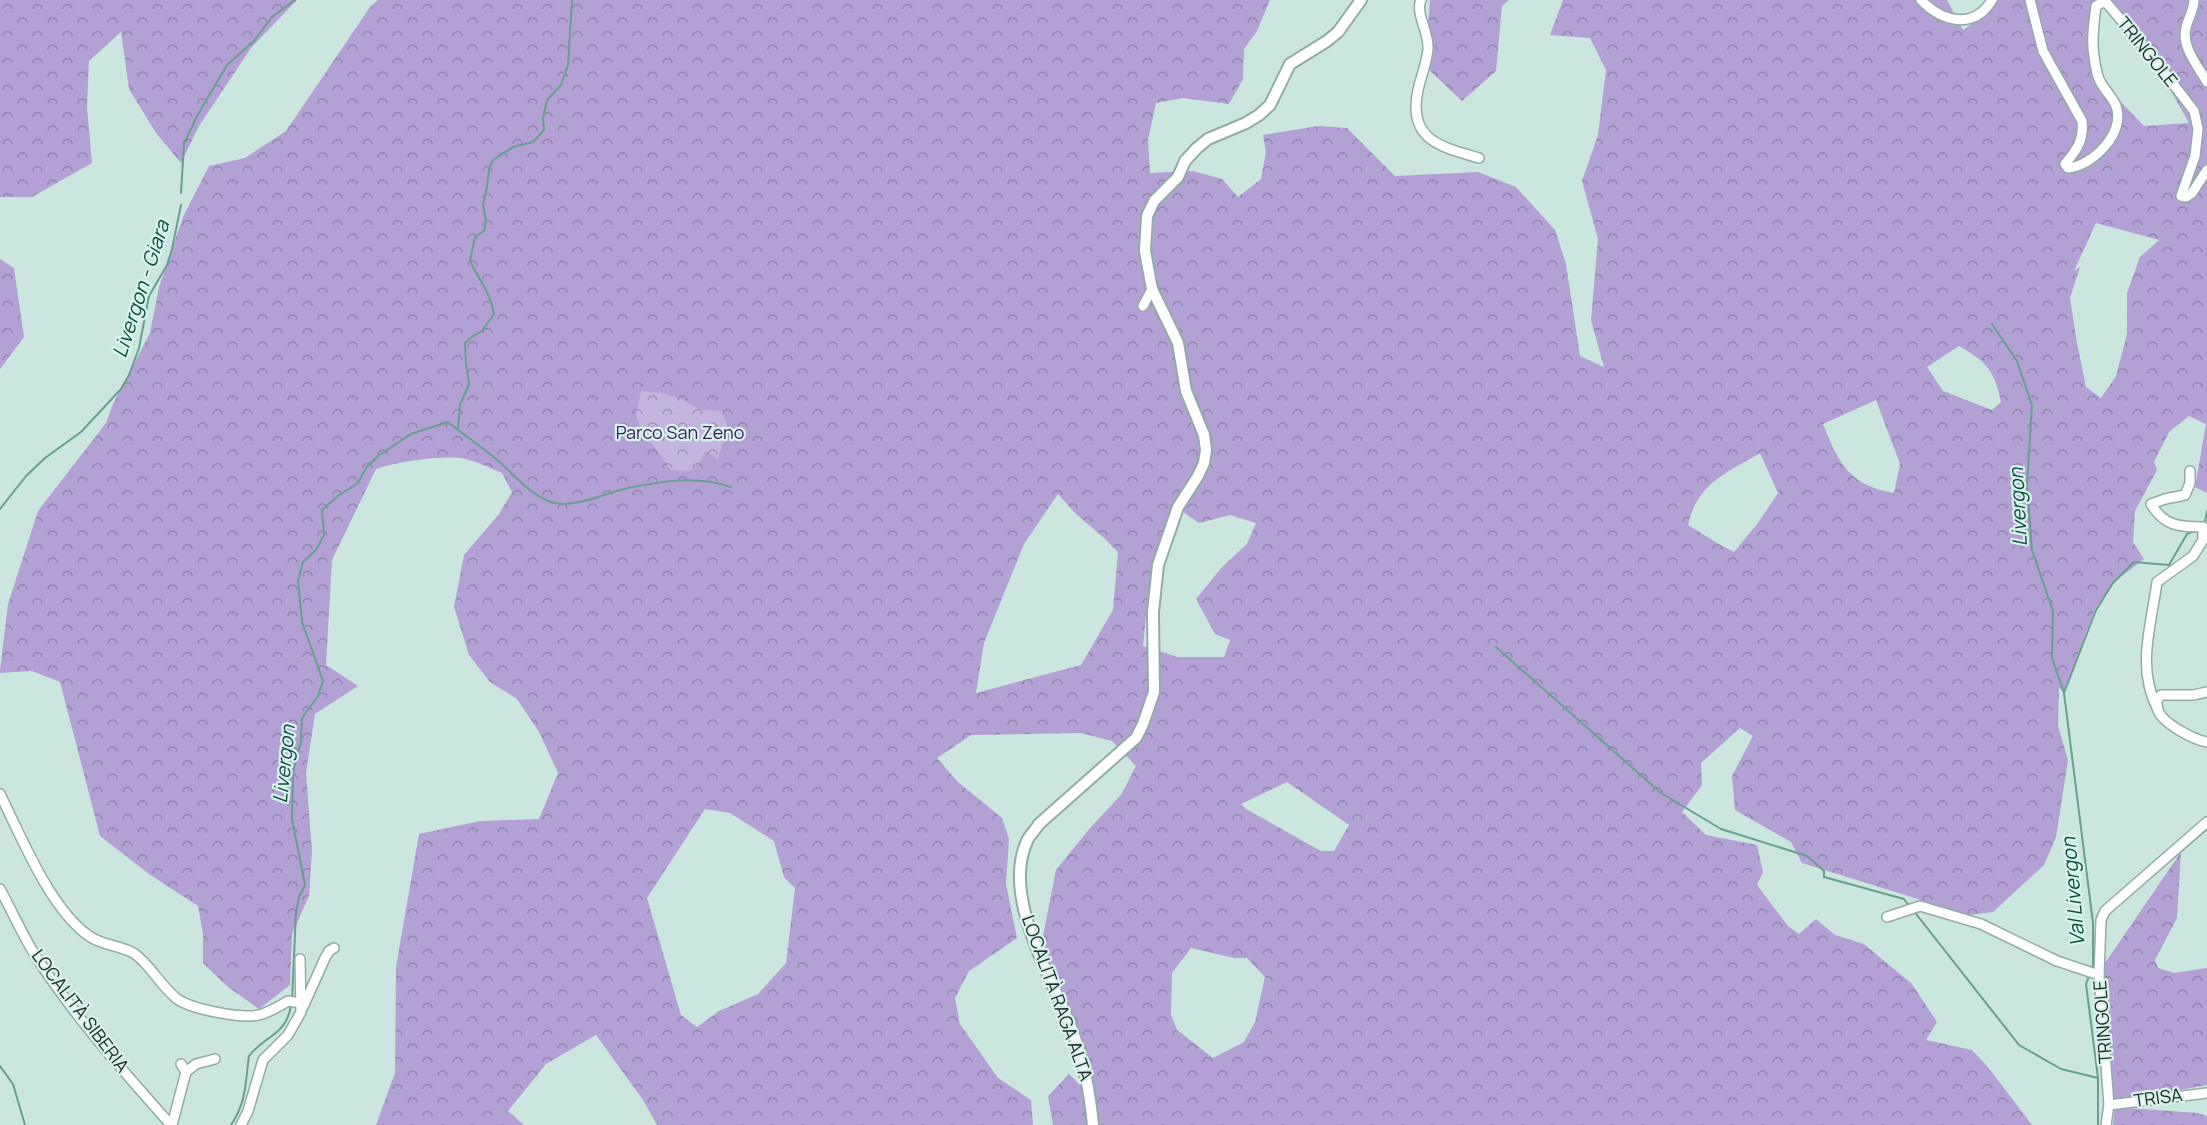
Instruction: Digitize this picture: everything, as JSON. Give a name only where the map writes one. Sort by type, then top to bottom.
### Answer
[{"type":"street","name":"LOCALITÀ RAGA ALTA","points":[[1093,1125],[1090,1089],[1074,1034],[1033,941],[1023,894],[1021,861],[1028,839],[1039,824],[1136,738],[1143,724],[1154,692],[1152,632],[1158,565],[1178,507],[1204,464],[1206,450],[1204,435],[1186,391],[1178,343],[1152,289],[1145,251],[1148,216],[1154,201],[1178,177],[1185,161],[1197,148],[1208,139],[1246,123],[1270,105],[1290,64],[1338,32],[1361,0]]},
{"type":"street","points":[[1420,0],[1420,17],[1426,28],[1428,47],[1416,104],[1418,123],[1429,140],[1453,151],[1479,158]]},
{"type":"street","points":[[1921,0],[1927,6],[1952,18],[1966,20],[1978,17],[1992,0]]},
{"type":"street","name":"TRINGOLE","points":[[2030,0],[2043,51],[2082,121],[2083,134],[2079,147],[2065,164],[2068,168],[2076,168],[2090,160],[2105,146],[2114,131],[2118,118],[2116,106],[2099,79],[2093,53],[2096,6],[2105,1],[2194,111],[2198,129],[2195,156],[2181,196],[2186,197],[2192,193],[2207,170]]},
{"type":"street","name":"TRINGOLE","points":[[2194,0],[2194,8],[2185,32],[2187,48],[2207,82]]},
{"type":"street","points":[[1143,306],[1152,289]]},
{"type":"street","points":[[2190,471],[2190,483],[2185,495],[2151,504],[2158,516],[2167,522],[2184,527],[2204,527],[2203,540],[2193,556],[2157,582],[2146,654],[2146,682],[2158,710],[2165,719],[2184,733],[2207,742]]},
{"type":"street","points":[[2158,710],[2157,700],[2161,695],[2193,695],[2207,692]]},
{"type":"street","points":[[0,794],[19,836],[50,893],[73,921],[99,942],[134,953],[177,999],[207,1011],[256,1016],[296,1004],[329,951],[334,948]]},
{"type":"street","name":"TRINGOLE","points":[[2106,1125],[2109,1105],[2093,973],[2103,916],[2207,822]]},
{"type":"street","name":"LOCALITÀ SIBERIA","points":[[0,890],[46,972],[105,1050],[172,1125]]},
{"type":"street","points":[[1887,917],[1920,906],[1981,924],[2057,961],[2093,973]]},
{"type":"street","points":[[241,1125],[248,1111],[263,1060],[288,1035],[296,1004],[300,959]]},
{"type":"street","points":[[172,1125],[184,1068],[215,1059]]},
{"type":"street","name":"TRISA","points":[[2109,1105],[2207,1092]]},
{"type":"green space","points":[[0,0],[297,0],[251,48],[199,126],[181,163],[156,133],[129,89],[121,32],[89,61],[87,107],[92,163],[32,197],[0,197]]},
{"type":"green space","points":[[378,0],[1270,0],[1257,31],[1244,49],[1243,79],[1229,104],[1183,98],[1156,103],[1148,140],[1150,173],[1193,171],[1222,179],[1238,197],[1261,179],[1266,152],[1263,135],[1318,126],[1347,128],[1395,176],[1478,172],[1516,187],[1555,230],[1566,264],[1580,356],[1604,367],[1591,320],[1598,239],[1582,181],[1598,135],[1606,70],[1590,38],[1550,35],[1563,0],[1947,0],[1963,30],[1989,12],[1988,0],[2207,0],[2207,493],[2195,487],[2206,424],[2189,416],[2169,432],[2154,462],[2157,470],[2135,511],[2133,542],[2144,559],[2113,583],[2095,609],[2064,692],[2059,688],[2058,726],[2068,760],[2056,837],[2044,865],[1993,912],[1969,915],[1802,863],[1791,842],[1735,810],[1732,776],[1753,736],[1740,728],[1701,763],[1702,785],[1682,812],[1706,835],[1757,845],[1763,872],[1757,885],[1788,926],[1799,934],[1816,919],[1835,935],[1864,944],[1912,984],[1937,1022],[1926,1040],[1972,1050],[1988,1067],[2032,1125],[1100,1125],[1078,1030],[1042,941],[1056,870],[1090,828],[1121,795],[1136,766],[1112,741],[1081,733],[971,735],[937,758],[958,782],[1002,818],[1009,839],[1006,884],[1017,938],[969,971],[955,998],[960,1024],[998,1078],[1031,1100],[1033,1125],[657,1125],[643,1100],[596,1035],[546,1064],[508,1111],[524,1125],[376,1125],[395,1073],[396,967],[419,834],[480,821],[539,819],[558,773],[539,732],[517,699],[490,682],[469,655],[454,607],[464,555],[499,514],[512,492],[502,473],[466,459],[446,457],[376,469],[332,560],[326,665],[358,686],[315,714],[306,773],[312,851],[309,896],[292,934],[290,985],[259,1009],[228,987],[203,963],[203,934],[198,906],[149,874],[100,836],[60,682],[32,671],[0,673],[8,604],[38,511],[106,423],[113,404],[150,333],[159,287],[183,217],[209,166],[245,158],[286,131],[370,7]],"holes":[[[2105,1],[2150,54],[2189,123],[2144,126],[2099,79],[2094,22],[2096,6]],[[2096,223],[2159,240],[2140,257],[2127,293],[2127,334],[2116,376],[2101,398],[2086,387],[2077,343],[2070,298],[2080,267],[2074,271]],[[1959,346],[1977,357],[1988,368],[1996,382],[2001,402],[1992,410],[1943,391],[1927,367]],[[1876,400],[1900,464],[1894,493],[1866,484],[1856,478],[1835,451],[1823,424]],[[1760,453],[1778,493],[1758,523],[1734,552],[1688,525],[1693,510],[1706,489],[1725,474]],[[1058,494],[1076,514],[1118,552],[1113,610],[1081,665],[976,693],[984,643],[1024,544]],[[1175,506],[1199,523],[1230,515],[1256,523],[1247,544],[1222,567],[1196,599],[1215,634],[1230,640],[1224,657],[1178,657],[1143,646],[1150,577]],[[1287,782],[1349,825],[1334,851],[1321,851],[1241,804]],[[705,809],[730,813],[774,841],[784,877],[795,888],[786,963],[758,994],[719,1011],[697,1027],[681,1015],[647,898]],[[1191,948],[1234,958],[1247,958],[1265,977],[1255,1022],[1244,1042],[1213,1058],[1177,1030],[1171,1015],[1172,973]]]},
{"type":"green space","points":[[1430,0],[1509,0],[1502,6],[1496,71],[1462,101],[1425,66]]},
{"type":"green space","points":[[0,259],[14,268],[24,337],[0,369]]},
{"type":"green space","name":"Parco San Zeno","points":[[641,391],[663,393],[701,410],[722,411],[728,428],[718,459],[705,451],[701,461],[690,471],[671,470],[640,427],[636,415]]},
{"type":"green space","points":[[2181,852],[2177,918],[2155,960],[2158,968],[2174,973],[2207,968],[2207,1085],[2113,1102],[2103,966]]},
{"type":"green space","points":[[1069,1074],[1092,1097],[1096,1125],[1053,1125],[1048,1096]]},
{"type":"green space","points":[[2115,1107],[2198,1113],[2207,1116],[2207,1125],[2113,1125]]},
{"type":"waterway","name":"Livergon - Giara","points":[[181,193],[184,144],[197,116],[227,65],[254,41],[272,17],[295,0]]},
{"type":"waterway","points":[[458,429],[460,405],[469,384],[465,343],[482,331],[494,314],[487,293],[470,261],[475,237],[484,231],[486,221],[483,205],[489,169],[493,160],[513,147],[533,142],[544,130],[543,118],[547,100],[561,85],[568,65],[572,0]]},
{"type":"waterway","name":"Livergon - Giara","points":[[0,509],[26,476],[45,458],[81,432],[121,389],[139,348],[149,296],[167,265],[181,205]]},
{"type":"waterway","name":"Livergon","points":[[1992,324],[2017,361],[2032,405],[2027,485],[2032,550],[2053,611],[2052,658],[2064,693],[2093,923],[2091,971]]},
{"type":"waterway","name":"Livergon","points":[[292,1000],[296,912],[299,897],[305,885],[292,819],[293,772],[301,741],[302,718],[318,696],[323,681],[302,622],[298,581],[303,562],[316,550],[324,535],[322,510],[339,495],[358,483],[366,468],[378,456],[411,434],[448,422],[495,458],[533,492],[557,504],[577,503],[628,488],[667,481],[706,481],[731,487]]},
{"type":"waterway","points":[[2205,522],[2207,511]]},
{"type":"waterway","points":[[2064,693],[2096,610],[2113,583],[2134,562],[2169,565],[2187,534],[2194,531]]},
{"type":"waterway","points":[[1496,647],[1661,793],[1721,829],[1807,856],[1824,871],[1824,877],[1904,899],[1909,906]]},
{"type":"waterway","points":[[2150,878],[2207,829]]},
{"type":"waterway","points":[[1913,910],[2019,1045],[2061,1069],[2098,1078]]},
{"type":"waterway","name":"Val Livergon","points":[[2089,976],[2086,984],[2098,1078],[2098,1125]]},
{"type":"waterway","name":"Livergon","points":[[231,1125],[243,1100],[249,1056],[285,1023],[291,1005]]},
{"type":"waterway","name":"Livergon - Giara","points":[[0,1066],[13,1084],[25,1125]]}]
